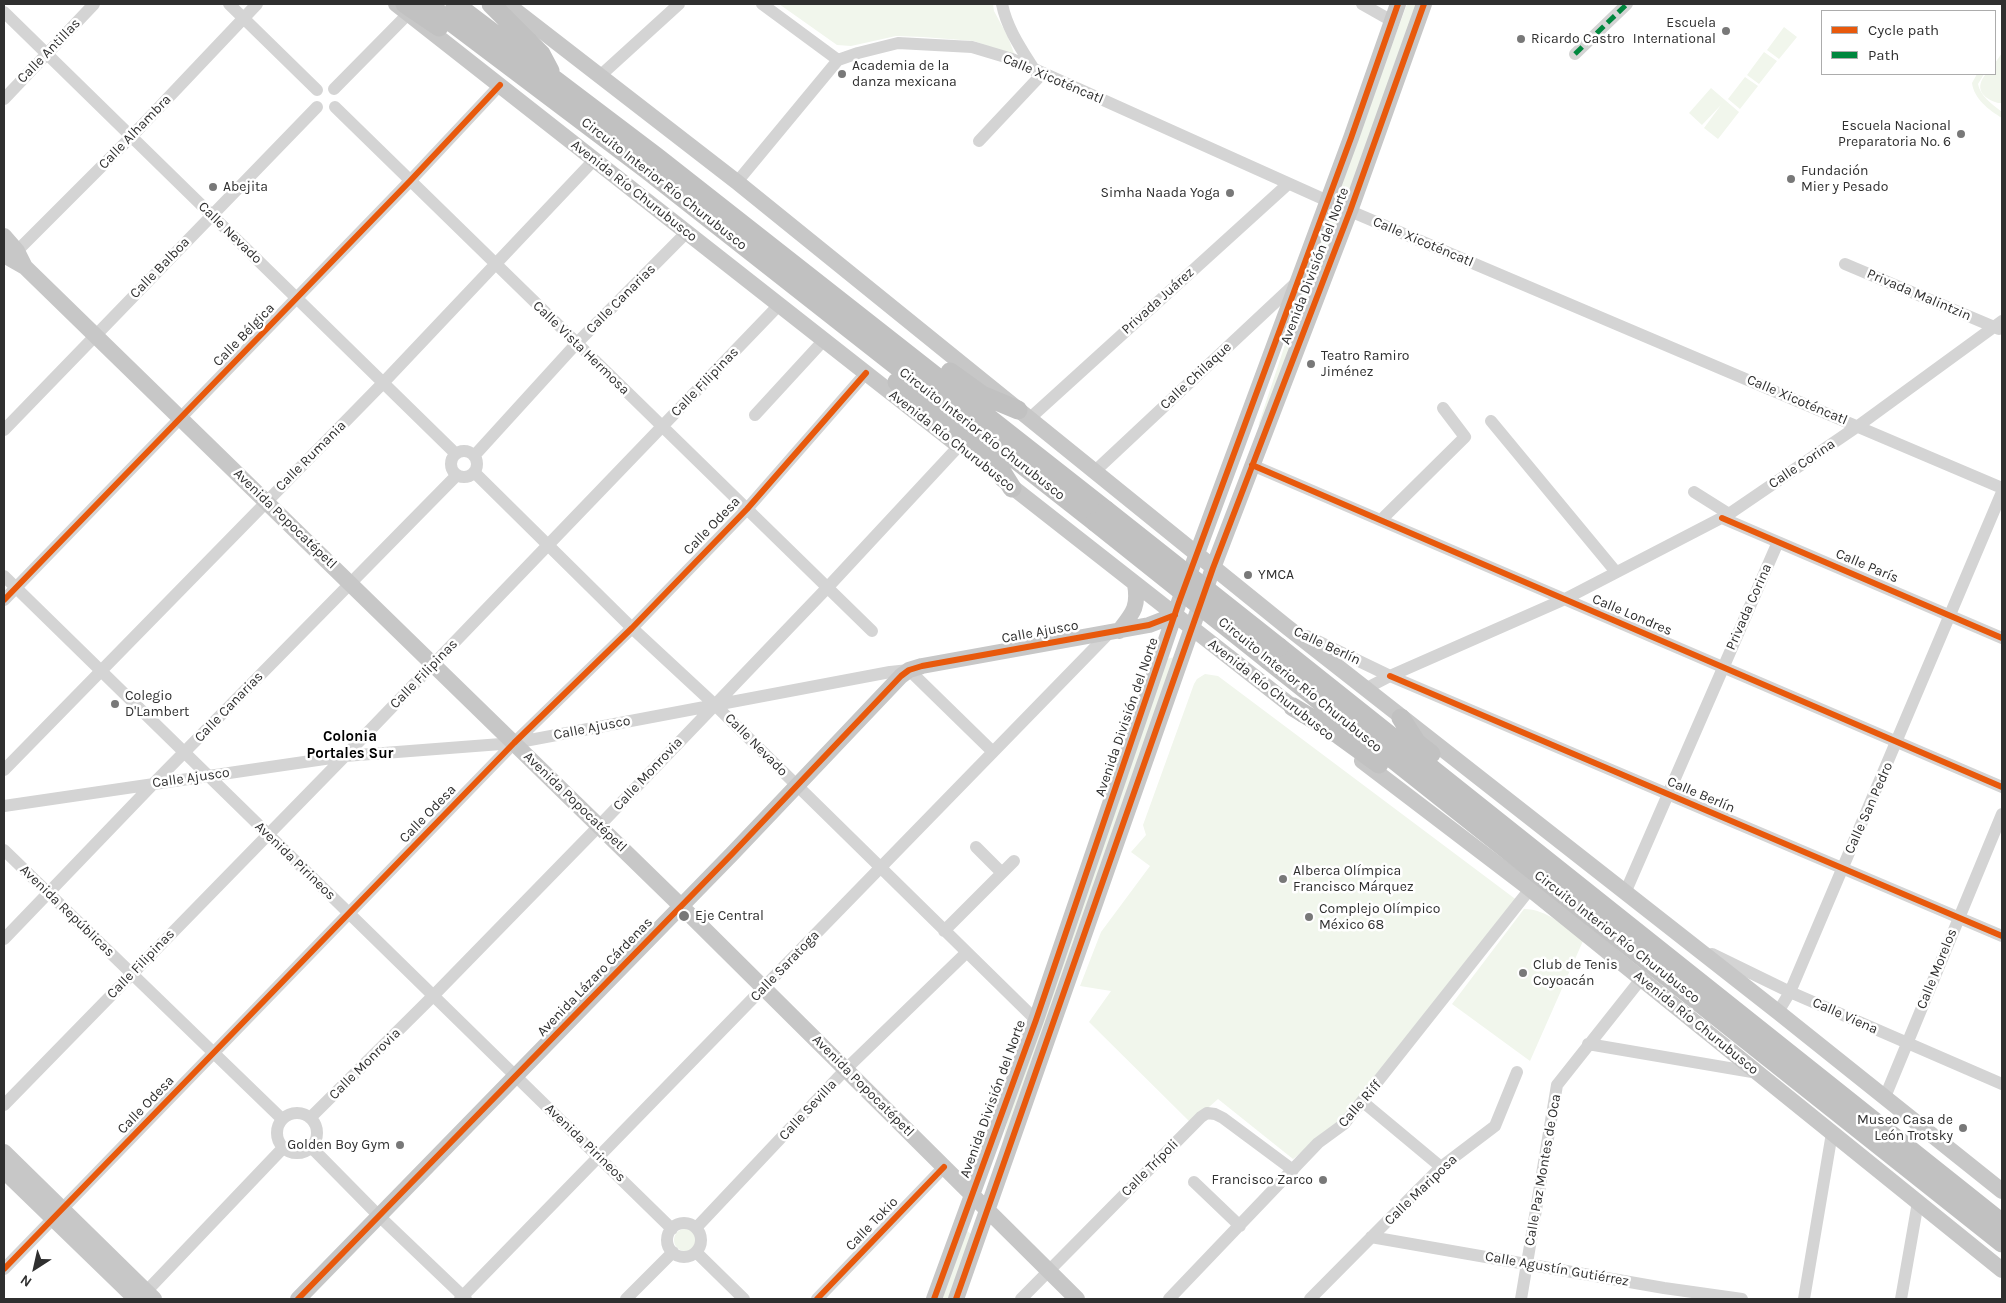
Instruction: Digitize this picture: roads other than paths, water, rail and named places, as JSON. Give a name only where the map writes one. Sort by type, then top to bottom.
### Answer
[{"type":"highway","name":"Circuito Interior Río Churubusco","points":[[428,4],[549,85],[864,321],[1100,516],[1274,654],[1537,853],[2002,1223]]},
{"type":"highway","name":"Circuito Interior Río Churubusco","points":[[455,4],[647,170],[808,297],[1100,516]]},
{"type":"highway","points":[[403,7],[506,78],[549,85],[541,54],[491,4]]},
{"type":"highway","points":[[808,297],[840,336],[905,388],[1002,472],[1012,488]]},
{"type":"highway","points":[[864,321],[888,326],[897,331],[982,395],[1023,415]]},
{"type":"highway","name":"Circuito Interior Río Churubusco","points":[[1274,654],[1452,807],[2002,1243]]},
{"type":"highway","points":[[1293,707],[1339,735],[1424,798],[1452,807]]},
{"type":"highway","points":[[1401,718],[1416,743],[1524,827],[1537,853]]},
{"type":"main road","points":[[507,4],[737,182],[1213,568],[1257,609],[1287,627],[1778,1012],[2002,1191]]},
{"type":"main road","name":"Avenida División del Norte","points":[[934,1299],[1036,1020],[1175,615],[1328,201],[1398,4]]},
{"type":"main road","name":"Avenida División del Norte","points":[[956,1299],[1213,568],[1350,211],[1424,4]]},
{"type":"main road","name":"Avenida Río Churubusco","points":[[403,7],[500,86],[1138,587],[1530,889],[2002,1270]]},
{"type":"main road","name":"Avenida Popocatépetl","points":[[4,236],[10,255],[96,335],[682,906],[1077,1299]]},
{"type":"main road","points":[[1115,632],[1135,609],[1138,587],[1151,588],[1155,584],[1171,551],[1171,534]]},
{"type":"main road","points":[[1234,661],[1235,639],[1257,609]]},
{"type":"main road","name":"Calle Ajusco","points":[[909,670],[922,666],[1154,625],[1175,615]]},
{"type":"main road","points":[[1214,646],[1235,639]]},
{"type":"main road","name":"Avenida Lázaro Cárdenas","points":[[298,1299],[682,906],[901,676],[909,670]]},
{"type":"main road","points":[[1001,1114],[1003,1121],[987,1169],[991,1174],[1001,1169]]},
{"type":"main road","points":[[4,1152],[58,1214],[143,1297]]},
{"type":"main road","points":[[4,1171],[58,1214]]},
{"type":"street","name":"Calle Antillas","points":[[4,99],[94,4]]},
{"type":"street","points":[[229,4],[317,90]]},
{"type":"street","name":"Calle Alhambra","points":[[10,255],[132,137],[257,4]]},
{"type":"street","points":[[601,75],[679,4]]},
{"type":"street","points":[[737,182],[838,60],[762,4]]},
{"type":"street","points":[[979,141],[1039,72],[1011,31],[1002,4]]},
{"type":"street","points":[[1362,4],[1392,21]]},
{"type":"street","points":[[1575,54],[1627,4]]},
{"type":"street","points":[[334,89],[403,7]]},
{"type":"street","name":"Calle Nevado","points":[[4,12],[456,454]]},
{"type":"street","name":"Calle Xicoténcatl","points":[[838,60],[898,43],[972,47],[1012,59],[1350,211],[2002,488]]},
{"type":"street","points":[[326,86],[334,89],[338,98],[335,107],[326,111],[317,107],[313,99],[317,90],[326,86]]},
{"type":"street","name":"Calle Bélgica","points":[[4,600],[500,86]]},
{"type":"street","name":"Calle Balboa","points":[[4,430],[317,107]]},
{"type":"street","name":"Calle Vista Hermosa","points":[[335,107],[872,631]]},
{"type":"street","name":"Calle Rumania","points":[[4,770],[383,382],[594,160]]},
{"type":"street","name":"Privada Juárez","points":[[1023,415],[1288,184]]},
{"type":"street","name":"Calle Canarias","points":[[474,456],[576,344],[687,232]]},
{"type":"street","name":"Privada Malintzin","points":[[1844,264],[1999,326]]},
{"type":"street","name":"Calle Chilaque","points":[[1094,472],[1298,280]]},
{"type":"street","name":"Calle Filipinas","points":[[4,1105],[345,756],[779,305]]},
{"type":"street","name":"Calle Corina","points":[[1364,689],[1564,599],[1613,568],[1726,516],[1858,426],[1999,326]]},
{"type":"street","points":[[755,415],[824,340]]},
{"type":"street","name":"Calle Odesa","points":[[4,1269],[514,743],[632,628],[747,509],[866,372]]},
{"type":"street","points":[[1381,520],[1465,437],[1443,408]]},
{"type":"street","points":[[1491,421],[1613,568]]},
{"type":"street","name":"Calle Monrovia","points":[[310,1118],[434,996],[599,826],[827,588],[959,446]]},
{"type":"street","points":[[465,451],[474,456],[477,462],[474,472],[466,477],[457,476],[451,465],[456,454],[465,451]]},
{"type":"street","name":"Calle Londres","points":[[1252,466],[2002,787]]},
{"type":"street","name":"Calle Nevado","points":[[474,472],[547,546],[714,704],[1036,1020]]},
{"type":"street","name":"Calle Canarias","points":[[4,939],[184,752],[457,476]]},
{"type":"street","name":"Calle París","points":[[1694,492],[1726,516],[1778,542],[2002,638]]},
{"type":"street","name":"Calle San Pedro","points":[[1778,1012],[1790,992],[2002,492]]},
{"type":"street","name":"Privada Corina","points":[[1625,893],[1666,795],[1778,542]]},
{"type":"street","name":"Avenida Pirineos","points":[[4,576],[672,1229]]},
{"type":"street","name":"Calle Berlín","points":[[1287,627],[1390,676],[1666,795],[2002,936]]},
{"type":"street","name":"Calle Saratoga","points":[[463,1298],[993,752],[1115,632]]},
{"type":"street","points":[[909,670],[993,752]]},
{"type":"street","name":"Calle Ajusco","points":[[4,806],[345,756],[514,743],[714,704],[909,670]]},
{"type":"street","name":"Calle Morelos","points":[[1884,1097],[2002,814]]},
{"type":"street","points":[[976,847],[1002,873]]},
{"type":"street","name":"Avenida Repúblicas","points":[[4,850],[282,1119]]},
{"type":"street","points":[[944,931],[1014,861]]},
{"type":"street","name":"Calle Riff","points":[[1169,1299],[1318,1143],[1344,1124],[1530,889]]},
{"type":"street","name":"Calle Viena","points":[[1690,944],[1790,992],[2002,1084]]},
{"type":"street","name":"Calle Sevilla","points":[[696,1228],[846,1069],[966,953]]},
{"type":"street","name":"Calle Paz Montes de Oca","points":[[1521,1299],[1557,1086],[1588,1044],[1641,979]]},
{"type":"street","points":[[1588,1044],[1758,1073]]},
{"type":"street","name":"Calle Mariposa","points":[[1310,1299],[1441,1167],[1495,1126],[1517,1072]]},
{"type":"street","points":[[1363,1102],[1441,1167]]},
{"type":"street","points":[[299,1112],[310,1118],[316,1129],[315,1142],[311,1147],[300,1153],[294,1153],[283,1148],[279,1143],[276,1130],[282,1119],[287,1115],[299,1112]]},
{"type":"street","name":"Calle Trípoli","points":[[1021,1299],[1201,1117],[1208,1113],[1223,1118],[1293,1170]]},
{"type":"street","points":[[1804,1299],[1832,1133]]},
{"type":"street","points":[[311,1147],[463,1298]]},
{"type":"street","points":[[143,1297],[283,1148]]},
{"type":"street","name":"Calle Tokio","points":[[817,1299],[944,1167]]},
{"type":"street","points":[[1194,1182],[1240,1226]]},
{"type":"street","points":[[1901,1299],[1918,1202]]},
{"type":"street","points":[[684,1224],[696,1228],[701,1237],[701,1243],[696,1252],[687,1257],[672,1252],[668,1242],[668,1235],[672,1229],[684,1224]]},
{"type":"street","name":"Calle Agustín Gutiérrez","points":[[1372,1237],[1526,1264],[1663,1294],[1736,1299]]},
{"type":"street","points":[[626,1299],[672,1252]]},
{"type":"street","points":[[696,1252],[744,1299]]},
{"type":"place","name":"Escuela International","points":[[1726,31]]},
{"type":"place","name":"Ricardo Castro","points":[[1521,39]]},
{"type":"place","name":"Academia de la danza mexicana","points":[[842,74]]},
{"type":"place","name":"Escuela Nacional Preparatoria No. 6","points":[[1961,134]]},
{"type":"place","name":"Fundación Mier y Pesado","points":[[1791,179]]},
{"type":"place","name":"Abejita","points":[[213,187]]},
{"type":"place","name":"Simha Naada Yoga","points":[[1230,193]]},
{"type":"place","name":"Teatro Ramiro Jiménez","points":[[1311,364]]},
{"type":"place","name":"YMCA","points":[[1248,575]]},
{"type":"place","name":"Colegio D'Lambert","points":[[115,704]]},
{"type":"place","name":"Alberca Olímpica Francisco Márquez","points":[[1283,879]]},
{"type":"place","name":"Eje Central","points":[[684,916]]},
{"type":"place","name":"Complejo Olímpico México 68","points":[[1309,917]]},
{"type":"place","name":"Club de Tenis Coyoacán","points":[[1523,973]]},
{"type":"place","name":"Museo Casa de León Trotsky","points":[[1963,1128]]},
{"type":"place","name":"Golden Boy Gym","points":[[400,1145]]},
{"type":"place","name":"Francisco Zarco","points":[[1323,1180]]},
{"type":"district","name":"Colonia Portales Sur","points":[[350,746]]}]
